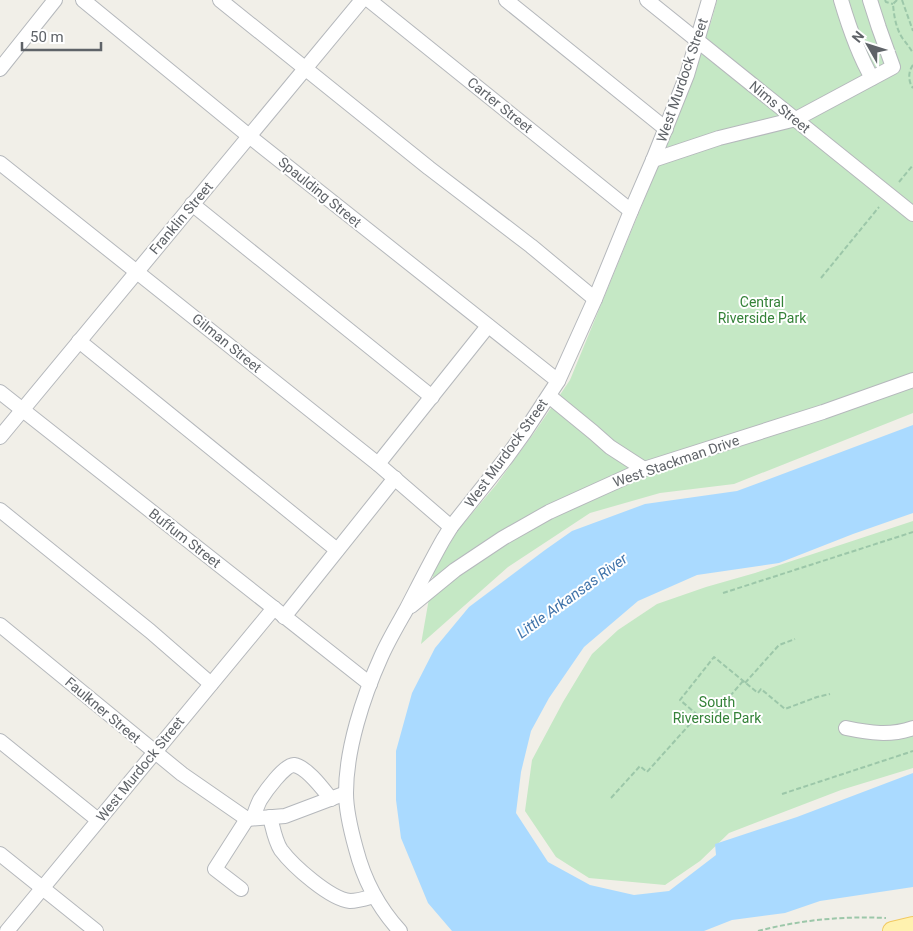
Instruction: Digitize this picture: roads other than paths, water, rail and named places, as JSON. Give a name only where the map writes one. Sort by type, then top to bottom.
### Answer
[{"type":"main road","points":[[891,924],[913,926]]},
{"type":"street","points":[[0,69],[55,0]]},
{"type":"street","name":"Spaulding Street","points":[[83,0],[249,136],[558,381]]},
{"type":"street","points":[[220,0],[429,168],[531,246],[595,299]]},
{"type":"street","name":"Franklin Street","points":[[0,437],[362,0]]},
{"type":"street","name":"Carter Street","points":[[369,0],[631,211]]},
{"type":"street","points":[[506,0],[666,130]]},
{"type":"street","name":"Nims Street","points":[[647,0],[913,214]]},
{"type":"street","name":"West Murdock Street","points":[[400,931],[374,896],[366,880],[350,823],[346,793],[350,755],[357,723],[381,656],[451,527],[506,458],[558,381],[595,299],[666,130],[687,75],[709,0]]},
{"type":"street","points":[[841,0],[860,54],[872,78]]},
{"type":"street","name":"West Murdock Street","points":[[653,160],[719,138],[796,119],[893,67],[870,0]]},
{"type":"street","name":"Gilman Street","points":[[0,163],[378,464],[451,527]]},
{"type":"street","points":[[192,204],[432,397]]},
{"type":"street","points":[[378,464],[488,326]]},
{"type":"street","points":[[79,342],[337,550]]},
{"type":"street","name":"West Stackman Drive","points":[[406,609],[455,570],[503,538],[549,512],[644,469],[823,412],[913,380]]},
{"type":"street","name":"Buffum Street","points":[[0,392],[370,684]]},
{"type":"street","points":[[549,396],[610,447],[644,469]]},
{"type":"street","name":"West Murdock Street","points":[[7,931],[211,684],[337,550],[395,478]]},
{"type":"street","points":[[0,510],[150,631],[211,684]]},
{"type":"street","name":"Faulkner Street","points":[[0,625],[182,774],[250,818]]},
{"type":"street","points":[[846,728],[874,733],[892,733],[913,728]]},
{"type":"street","points":[[0,741],[98,820]]},
{"type":"street","points":[[241,889],[215,869],[260,800],[274,781],[289,766],[294,765],[308,773],[331,799]]},
{"type":"street","points":[[250,818],[285,816],[346,793]]},
{"type":"street","points":[[270,817],[274,835],[280,849],[296,866],[323,888],[338,897],[351,901],[374,896]]},
{"type":"street","points":[[0,854],[96,931]]},
{"type":"water","name":"Little Arkansas River","points":[[913,425],[913,513],[779,563],[697,575],[638,601],[584,647],[549,698],[531,731],[521,772],[516,813],[548,862],[590,885],[634,895],[669,891],[716,855],[715,844],[797,817],[913,773],[913,887],[820,901],[785,913],[732,920],[704,931],[452,931],[428,903],[401,838],[396,800],[396,751],[412,693],[435,648],[469,607],[572,531],[645,504],[737,491]]},
{"type":"park label","name":"Central Riverside Park","points":[[762,310]]},
{"type":"park label","name":"South Riverside Park","points":[[717,710]]}]
